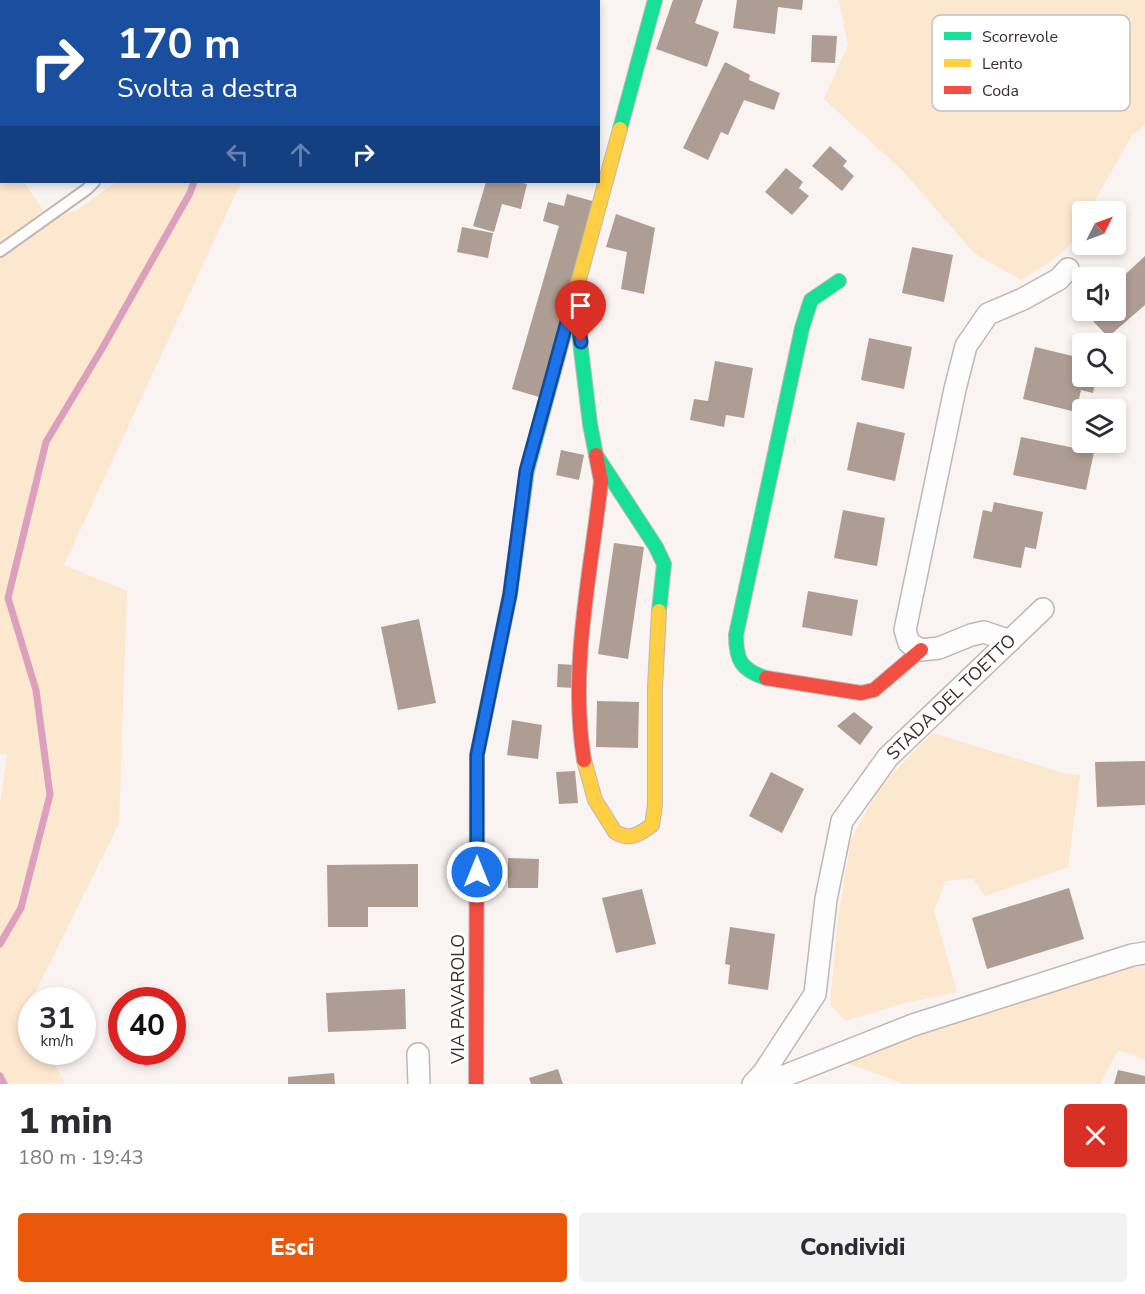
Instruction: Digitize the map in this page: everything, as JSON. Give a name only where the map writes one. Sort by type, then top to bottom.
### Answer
[{"type":"street","name":"VIA PAVAROLO","points":[[476,1084],[477,755],[510,594],[526,471],[655,0]]},
{"type":"street","points":[[921,650],[909,643],[905,630],[954,389],[966,346],[988,314],[1059,279],[1068,269]]},
{"type":"street","points":[[839,281],[812,300],[802,328],[736,635],[736,648],[740,660],[748,671],[767,679],[861,693],[874,690],[921,650],[939,648],[971,634],[984,632],[1010,641]]},
{"type":"street","points":[[574,296],[590,424],[596,455],[601,478],[583,610],[579,737],[590,793],[613,832],[626,838],[639,836],[652,825],[655,806],[655,688],[664,564],[656,547],[596,455]]},
{"type":"street","name":"STADA DEL TOETTO","points":[[753,1084],[764,1072],[815,994],[826,899],[842,821],[888,757],[1043,609]]},
{"type":"street","points":[[764,1084],[913,1025],[1145,953]]},
{"type":"street","points":[[418,1054],[419,1084]]},
{"type":"lane","points":[[0,251],[93,183]]},
{"type":"shaded area","points":[[839,0],[1145,0],[1145,124],[1131,137],[1095,201],[1072,201],[1072,241],[1070,244],[1062,253],[1021,280],[974,253],[902,170],[824,99],[848,45]]},
{"type":"shaded area","points":[[0,183],[25,183],[46,215],[76,211],[115,183],[241,183],[64,565],[127,591],[119,823],[38,987],[18,987],[18,1065],[55,1065],[65,1084],[0,1084],[0,805],[7,755],[0,754]]},
{"type":"shaded area","points":[[932,733],[1067,774],[1080,775],[1068,867],[985,896],[973,878],[945,881],[934,911],[957,992],[905,1003],[845,1021],[830,1004],[838,919],[851,840],[879,788]]},
{"type":"shaded area","points":[[1115,966],[1145,967],[1145,1060],[1118,1050],[1100,1084],[904,1084],[842,1061]]},
{"type":"building","points":[[673,0],[703,0],[695,23],[719,32],[707,67],[656,49]]},
{"type":"building","points":[[737,0],[803,0],[802,10],[778,7],[775,34],[733,28]]},
{"type":"building","points":[[812,35],[837,36],[835,63],[811,62]]},
{"type":"building","points":[[725,62],[750,75],[749,80],[780,93],[774,110],[744,100],[728,135],[721,132],[708,160],[683,148]]},
{"type":"building","points":[[830,146],[847,161],[843,166],[854,176],[842,191],[812,166]]},
{"type":"building","points":[[786,168],[803,182],[799,188],[809,196],[792,215],[765,192]]},
{"type":"building","points":[[486,183],[527,184],[521,209],[502,204],[494,232],[473,226]]},
{"type":"building","points":[[567,194],[596,202],[539,397],[512,389],[559,226],[543,221],[548,202],[564,206]]},
{"type":"building","points":[[616,214],[655,228],[644,294],[621,289],[627,252],[606,247]]},
{"type":"building","points":[[462,227],[493,233],[488,258],[457,252]]},
{"type":"building","points":[[912,247],[953,255],[944,302],[902,293]]},
{"type":"building","points":[[1145,256],[1145,305],[1113,333],[1104,333],[1093,321],[1126,321],[1126,274]]},
{"type":"building","points":[[869,338],[912,347],[904,389],[861,380]]},
{"type":"building","points":[[1035,347],[1072,356],[1072,387],[1094,387],[1093,393],[1081,390],[1079,399],[1072,399],[1072,411],[1023,399]]},
{"type":"building","points":[[715,361],[753,368],[744,418],[726,415],[724,427],[690,420],[694,399],[708,401]]},
{"type":"building","points":[[857,422],[905,433],[895,481],[847,470]]},
{"type":"building","points":[[1021,437],[1072,447],[1072,453],[1094,453],[1086,490],[1013,475]]},
{"type":"building","points":[[561,450],[584,455],[579,480],[556,475]]},
{"type":"building","points":[[994,502],[1043,512],[1036,549],[1025,547],[1021,568],[973,558],[983,510],[992,512]]},
{"type":"building","points":[[843,510],[885,518],[877,566],[834,558]]},
{"type":"building","points":[[614,543],[644,547],[628,659],[598,654]]},
{"type":"building","points":[[808,591],[858,600],[852,636],[802,627]]},
{"type":"building","points":[[419,619],[436,703],[398,710],[381,627]]},
{"type":"building","points":[[558,664],[575,665],[573,688],[557,687]]},
{"type":"building","points":[[597,701],[639,702],[638,748],[596,747]]},
{"type":"building","points":[[854,712],[873,727],[860,745],[837,726]]},
{"type":"building","points":[[512,720],[542,725],[538,759],[507,755]]},
{"type":"building","points":[[1145,761],[1145,805],[1097,807],[1095,762]]},
{"type":"building","points":[[575,771],[578,803],[559,804],[556,772]]},
{"type":"building","points":[[771,772],[804,789],[782,833],[749,816]]},
{"type":"building","points":[[508,858],[539,859],[538,888],[508,888]]},
{"type":"building","points":[[418,864],[418,907],[368,907],[368,927],[328,927],[327,865]]},
{"type":"building","points":[[1069,888],[1084,939],[987,969],[972,918]]},
{"type":"building","points":[[642,889],[656,944],[616,953],[602,898]]},
{"type":"building","points":[[730,927],[775,934],[768,990],[728,984],[730,965],[725,964]]},
{"type":"building","points":[[405,989],[406,1029],[328,1032],[326,993]]},
{"type":"building","points":[[558,1069],[563,1084],[531,1084],[529,1078]]},
{"type":"building","points":[[1118,1070],[1145,1076],[1145,1084],[1114,1084]]},
{"type":"building","points":[[334,1073],[335,1084],[288,1084],[288,1077]]},
{"type":"waterway","points":[[0,944],[21,908],[50,795],[36,690],[8,598],[46,442],[103,347],[194,183]]},
{"type":"waterway","points":[[0,1076],[4,1084]]},
{"type":"traffic: fast","points":[[620,129],[655,0]]},
{"type":"traffic: fast","points":[[766,678],[751,671],[742,663],[737,651],[736,635],[802,328],[811,300],[839,281]]},
{"type":"traffic: fast","points":[[576,308],[596,455],[656,547],[664,564],[659,611]]},
{"type":"traffic: fast","points":[[477,776],[477,755],[510,594],[527,471],[554,371]]},
{"type":"traffic: slow","points":[[554,371],[620,129]]},
{"type":"traffic: slow","points":[[584,760],[595,800],[615,832],[630,836],[639,834],[652,825],[655,805],[655,688],[659,611]]},
{"type":"traffic: jam","points":[[584,760],[580,725],[580,655],[601,481],[596,455]]},
{"type":"traffic: jam","points":[[766,678],[861,693],[874,690],[921,650]]},
{"type":"traffic: jam","points":[[476,1084],[477,776]]},
{"type":"route","points":[[477,872],[477,755],[510,594],[526,471],[574,296],[581,342]]}]
